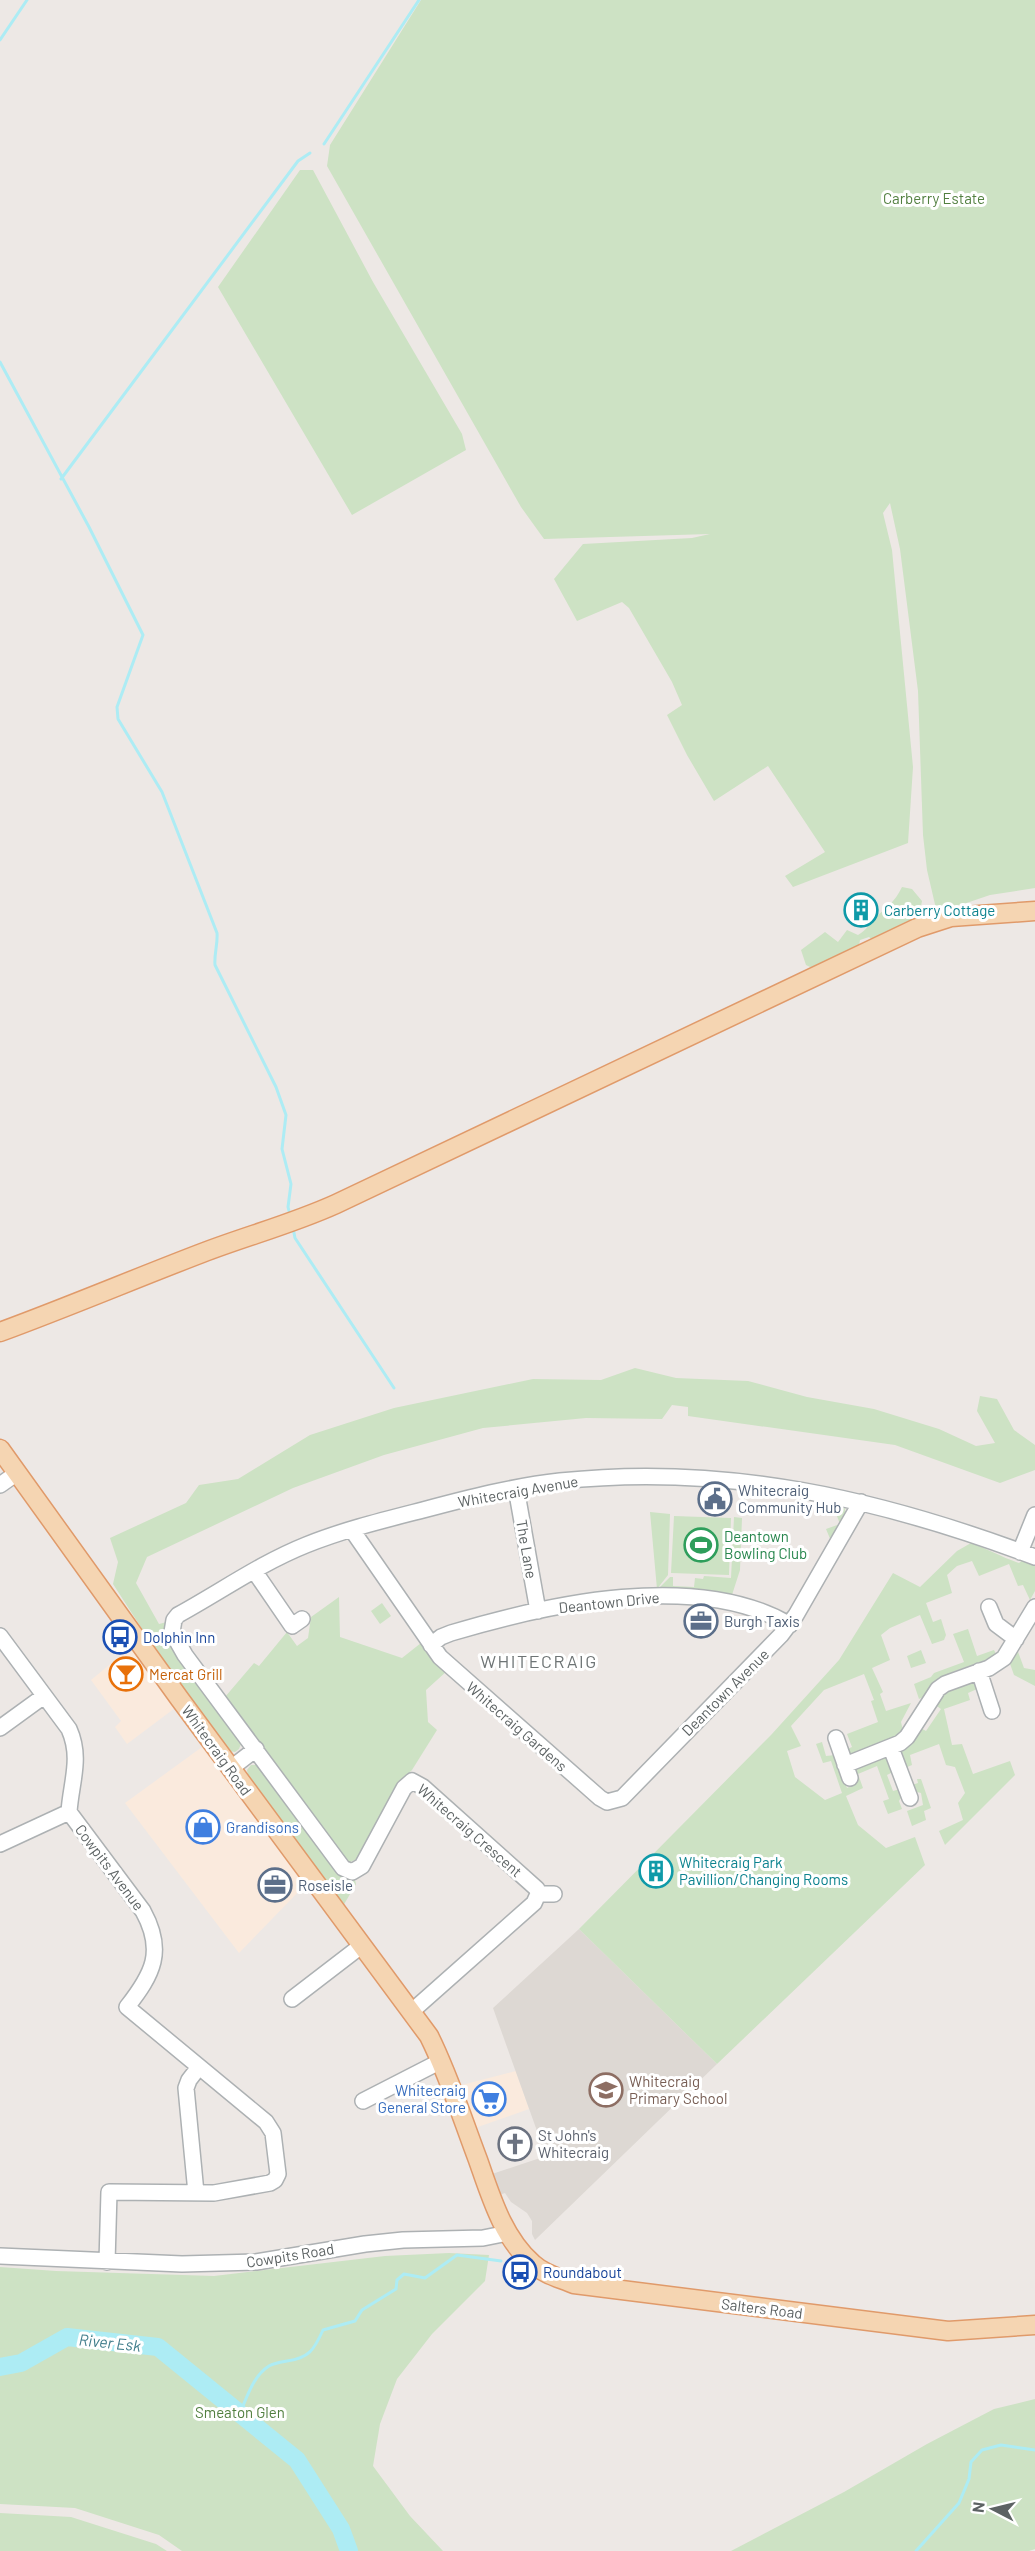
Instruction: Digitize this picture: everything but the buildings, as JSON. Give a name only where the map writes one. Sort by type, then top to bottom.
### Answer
[{"type":"main road","points":[[0,1332],[202,1253],[300,1220],[917,928],[951,917],[1035,911]]},
{"type":"main road","name":"Whitecraig Road","points":[[0,1449],[230,1768],[429,2036],[441,2061],[496,2209],[508,2233]]},
{"type":"main road","name":"Salters Road","points":[[508,2233],[533,2265],[546,2274],[574,2284],[948,2331],[1035,2325]]},
{"type":"street","points":[[0,1485],[17,1473]]},
{"type":"street","name":"Whitecraig Avenue","points":[[256,1749],[185,1655],[172,1632],[174,1620],[178,1615],[304,1546],[352,1530],[472,1497],[516,1488],[606,1478],[688,1477],[753,1483],[838,1497],[918,1516],[1035,1557]]},
{"type":"street","name":"The Lane","points":[[516,1488],[538,1611]]},
{"type":"street","name":"Deantown Avenue","points":[[607,1802],[616,1802],[621,1798],[790,1625],[861,1502]]},
{"type":"street","points":[[1020,1551],[1035,1515]]},
{"type":"street","name":"Whitecraig Gardens","points":[[352,1530],[431,1645],[449,1666],[607,1802]]},
{"type":"street","points":[[255,1572],[292,1626],[302,1619]]},
{"type":"street","name":"Deantown Drive","points":[[431,1645],[441,1637],[452,1633],[538,1611],[628,1597],[687,1596],[744,1607],[774,1616],[790,1625]]},
{"type":"street","points":[[989,1607],[996,1624],[1016,1639]]},
{"type":"street","points":[[836,1738],[847,1772],[891,1748],[907,1737],[939,1689],[945,1684],[989,1668],[1004,1658],[1035,1607]]},
{"type":"street","name":"Cowpits Avenue","points":[[0,1636],[45,1696],[75,1742],[77,1768],[69,1812],[144,1911],[152,1927],[155,1956],[151,1970],[145,1983],[127,2007],[199,2067]]},
{"type":"street","points":[[979,1671],[992,1711]]},
{"type":"street","points":[[0,1728],[45,1696]]},
{"type":"street","points":[[891,1748],[910,1798]]},
{"type":"street","points":[[230,1768],[256,1749]]},
{"type":"street","name":"Whitecraig Crescent","points":[[256,1749],[324,1844],[347,1871],[357,1871],[362,1866],[404,1788],[412,1781],[423,1787],[546,1894],[411,2012]]},
{"type":"street","points":[[0,1844],[69,1812]]},
{"type":"street","points":[[291,1999],[361,1946]]},
{"type":"street","points":[[363,2101],[441,2061]]},
{"type":"street","points":[[107,2262],[109,2192],[196,2193],[214,2193],[275,2181],[278,2168],[271,2128],[199,2067],[186,2088],[196,2193]]},
{"type":"street","name":"Cowpits Road","points":[[0,2256],[182,2264],[256,2262],[364,2244],[413,2239],[483,2238],[508,2233]]},
{"type":"shaded area","points":[[131,1647],[175,1708],[127,1744],[115,1727],[121,1721],[91,1680]]},
{"type":"shaded area","name":"Grandisons","points":[[202,1747],[305,1885],[239,1953],[125,1803]]},
{"type":"shaded area","name":"Whitecraig Primary School","points":[[579,1929],[717,2064],[535,2240],[532,2234],[532,2221],[527,2213],[511,2202],[505,2193],[499,2195],[492,2174],[546,2156],[493,2008]]},
{"type":"shaded area","points":[[516,2071],[529,2109],[475,2128],[458,2086]]},
{"type":"green space","name":"Carberry Estate","points":[[421,0],[1035,0],[1035,888],[990,895],[937,913],[927,870],[923,835],[918,691],[900,549],[890,503],[883,513],[892,550],[913,767],[908,843],[793,887],[785,876],[825,852],[768,766],[714,801],[667,715],[682,705],[672,682],[629,608],[622,602],[577,621],[554,579],[583,544],[692,538],[710,534],[544,539],[521,507],[327,166],[330,145]]},
{"type":"green space","points":[[300,170],[313,170],[373,282],[462,434],[466,450],[352,515],[218,287]]},
{"type":"green space","points":[[902,887],[912,889],[922,901],[918,921],[874,941],[869,937],[860,940],[858,950],[814,969],[806,965],[801,950],[825,932],[838,942],[847,930],[858,935],[890,904]]},
{"type":"green space","points":[[635,1368],[676,1378],[748,1381],[807,1397],[874,1409],[939,1429],[976,1446],[995,1443],[977,1411],[980,1396],[997,1399],[1014,1430],[1035,1445],[1035,1470],[1000,1483],[895,1445],[688,1416],[688,1407],[672,1405],[662,1419],[586,1418],[483,1428],[384,1455],[293,1488],[147,1557],[136,1583],[159,1624],[167,1622],[242,1741],[235,1752],[229,1751],[146,1635],[113,1584],[118,1562],[110,1538],[186,1503],[199,1485],[238,1479],[310,1435],[394,1408],[533,1379],[601,1380]]},
{"type":"green space","points":[[832,1503],[844,1506],[846,1514],[831,1541],[826,1529],[840,1524]]},
{"type":"green space","points":[[650,1512],[670,1514],[668,1575],[657,1589]]},
{"type":"green space","name":"Deantown Bowling Club","points":[[674,1516],[731,1518],[729,1575],[671,1573]]},
{"type":"green space","points":[[734,1517],[742,1518],[740,1570],[731,1598],[659,1588],[670,1577],[673,1577],[673,1586],[694,1587],[695,1578],[703,1579],[704,1576],[731,1578]]},
{"type":"green space","points":[[971,1543],[1019,1563],[1023,1560],[1035,1564],[1035,1591],[1030,1600],[1023,1585],[1018,1586],[1009,1564],[979,1576],[972,1561],[957,1566],[947,1575],[952,1593],[926,1603],[933,1622],[941,1619],[946,1635],[944,1640],[932,1644],[920,1615],[890,1628],[881,1635],[890,1660],[872,1668],[883,1692],[880,1694],[886,1711],[911,1703],[901,1722],[904,1735],[849,1758],[843,1751],[852,1747],[847,1734],[878,1722],[871,1701],[874,1700],[864,1674],[824,1690],[791,1726],[801,1746],[787,1751],[795,1777],[825,1800],[842,1793],[831,1761],[823,1763],[816,1744],[822,1742],[826,1756],[835,1755],[847,1788],[855,1784],[853,1769],[886,1756],[895,1771],[887,1775],[893,1791],[900,1789],[903,1794],[899,1801],[902,1809],[888,1814],[883,1801],[889,1799],[877,1766],[858,1774],[863,1788],[846,1796],[858,1825],[886,1848],[915,1837],[925,1865],[717,2064],[579,1929],[771,1735],[839,1660],[893,1573],[920,1587],[957,1551]]},
{"type":"green space","points":[[339,1597],[340,1637],[402,1658],[421,1643],[447,1671],[426,1690],[428,1722],[437,1730],[412,1770],[399,1783],[357,1859],[350,1862],[343,1859],[225,1697],[254,1663],[259,1666],[287,1632],[297,1646],[308,1638],[311,1617]]},
{"type":"green space","points":[[382,1603],[391,1616],[380,1624],[371,1611]]},
{"type":"green space","points":[[968,1629],[977,1656],[994,1650],[996,1654],[943,1677],[919,1699],[914,1684],[931,1677],[934,1673],[964,1662],[953,1634]]},
{"type":"green space","points":[[1017,1649],[1024,1668],[1035,1670],[1035,1686],[1014,1675],[1009,1661]]},
{"type":"green space","points":[[921,1650],[926,1663],[911,1668],[907,1656]]},
{"type":"green space","points":[[972,1681],[977,1689],[968,1693],[970,1700],[944,1709],[952,1745],[962,1744],[973,1774],[1010,1761],[1015,1775],[945,1845],[939,1831],[963,1820],[958,1803],[965,1793],[955,1767],[946,1765],[939,1744],[910,1755],[912,1765],[905,1768],[899,1752],[919,1727],[926,1731],[941,1709],[934,1704],[948,1691]]},
{"type":"green space","points":[[251,1765],[257,1765],[340,1874],[346,1879],[355,1880],[356,1884],[343,1906],[248,1776],[247,1770]]},
{"type":"green space","points":[[917,1779],[921,1779],[931,1808],[924,1811],[926,1820],[912,1826],[907,1811],[923,1805],[921,1793],[913,1791],[912,1785],[918,1783]]},
{"type":"green space","name":"Smeaton Glen","points":[[449,2253],[489,2255],[485,2281],[432,2334],[397,2379],[380,2424],[373,2466],[410,2516],[443,2551],[182,2551],[159,2535],[75,2508],[0,2504],[0,2267],[214,2276],[385,2256]]},
{"type":"green space","points":[[1035,2399],[1035,2549],[1029,2551],[731,2551],[994,2409]]},
{"type":"green space","points":[[0,2513],[71,2517],[156,2544],[167,2551],[0,2551]]},
{"type":"waterway","points":[[0,40],[27,0]]},
{"type":"waterway","points":[[324,144],[419,0]]},
{"type":"waterway","points":[[61,479],[298,161],[310,153]]},
{"type":"waterway","points":[[0,362],[89,527],[143,635],[117,707],[118,719],[162,792],[217,933],[215,965],[276,1087],[286,1115],[282,1149],[291,1184],[288,1207],[290,1215]]},
{"type":"waterway","points":[[293,1228],[295,1238],[394,1388]]},
{"type":"waterway","points":[[240,2413],[251,2387],[263,2370],[273,2364],[306,2355],[317,2343],[323,2330],[355,2321],[362,2310],[396,2289],[397,2280],[404,2274],[425,2278],[457,2255],[501,2261]]},
{"type":"waterway","name":"River Esk","points":[[0,2367],[21,2363],[67,2337],[158,2347],[297,2460],[341,2529],[349,2551]]},
{"type":"waterway","points":[[916,2551],[959,2503],[969,2479],[971,2462],[982,2450],[1001,2445],[1035,2450]]},
{"type":"place","name":"Carberry Cottage","points":[[861,910]]},
{"type":"place","name":"Whitecraig Community Hub","points":[[715,1499]]},
{"type":"place","name":"Deantown Bowling Club","points":[[701,1545]]},
{"type":"place","name":"Burgh Taxis","points":[[701,1621]]},
{"type":"place","name":"Dolphin Inn","points":[[120,1637]]},
{"type":"place","name":"Mercat Grill","points":[[126,1674]]},
{"type":"place","name":"Grandisons","points":[[203,1827]]},
{"type":"place","name":"Whitecraig Park Pavillion/Changing Rooms","points":[[656,1871]]},
{"type":"place","name":"Roseisle","points":[[275,1885]]},
{"type":"place","name":"Whitecraig Primary School","points":[[606,2090]]},
{"type":"place","name":"Whitecraig General Store","points":[[489,2099]]},
{"type":"place","name":"St John's Whitecraig","points":[[515,2144]]},
{"type":"place","name":"Roundabout","points":[[520,2272]]},
{"type":"district","name":"WHITECRAIG","points":[[539,1661]]}]
